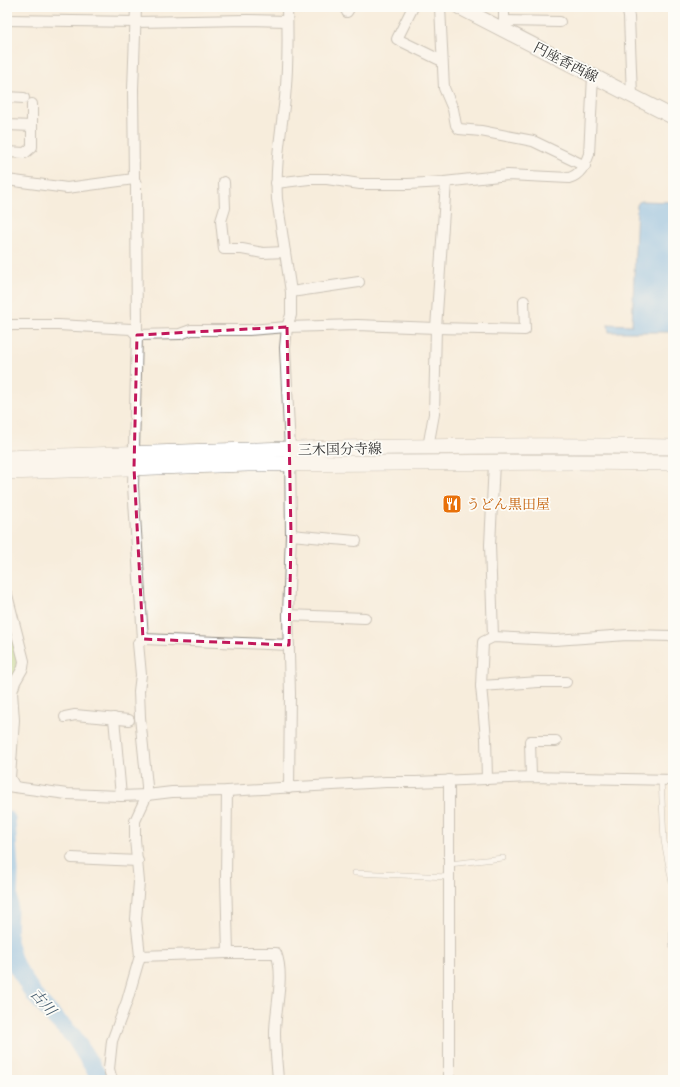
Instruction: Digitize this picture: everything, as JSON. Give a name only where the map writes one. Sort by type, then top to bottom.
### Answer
[{"type":"main road","name":"円座香西線","points":[[459,7],[504,26],[593,76],[673,117]]},
{"type":"main road","name":"三木国分寺線","points":[[290,457],[428,447],[576,445],[673,447]]},
{"type":"main road","name":"三木国分寺線","points":[[7,472],[248,449],[290,457],[494,463],[673,463]]},
{"type":"main road","name":"三木国分寺線","points":[[7,458],[134,461]]},
{"type":"street","points":[[136,7],[133,89],[134,179],[136,184],[137,335],[132,486],[143,639]]},
{"type":"street","points":[[287,7],[285,96],[276,183],[291,292],[291,315],[287,327],[285,348],[290,457],[291,535],[288,615],[289,788]]},
{"type":"street","points":[[413,7],[397,39],[438,59]]},
{"type":"street","points":[[440,7],[444,88],[453,109],[456,125],[459,129],[481,131],[533,141],[585,166]]},
{"type":"street","points":[[504,7],[504,26],[560,22]]},
{"type":"street","points":[[628,7],[632,96]]},
{"type":"street","points":[[7,20],[136,22],[247,20],[287,21]]},
{"type":"street","points":[[276,183],[309,179],[327,179],[360,184],[408,184],[446,182],[508,175],[569,178],[575,176],[585,166],[589,154],[593,76]]},
{"type":"street","points":[[7,97],[28,101],[32,126],[32,147],[25,153],[7,152]]},
{"type":"street","points":[[7,124],[32,126]]},
{"type":"street","points":[[7,180],[67,188],[134,179]]},
{"type":"street","points":[[224,182],[225,208],[221,221],[224,249],[242,249],[263,253],[285,252]]},
{"type":"street","points":[[428,447],[434,414],[436,328],[446,182]]},
{"type":"street","points":[[291,292],[359,282]]},
{"type":"street","points":[[7,325],[58,325],[131,329],[137,335],[180,334],[191,330],[249,330],[287,327],[357,325],[525,330],[524,302]]},
{"type":"street","points":[[493,637],[490,545],[494,463]]},
{"type":"street","points":[[291,535],[356,541]]},
{"type":"street","points":[[7,595],[24,661],[23,668],[15,682],[12,692],[14,720],[10,786],[67,794],[121,796],[172,792],[227,791],[386,782],[531,777],[673,780]]},
{"type":"street","points":[[288,615],[365,618]]},
{"type":"street","points":[[487,779],[486,738],[481,686],[483,642],[493,637],[555,640],[626,635],[673,636]]},
{"type":"street","points":[[112,1080],[109,1069],[112,1041],[127,1001],[140,956],[136,919],[139,882],[135,821],[147,795],[147,786],[140,717],[139,691],[141,675],[138,643],[143,639],[289,645]]},
{"type":"street","points":[[481,686],[539,682],[566,682]]},
{"type":"street","points":[[65,717],[75,715],[129,720]]},
{"type":"street","points":[[114,718],[121,796]]},
{"type":"street","points":[[531,777],[530,741],[556,741]]},
{"type":"street","points":[[449,780],[449,1080]]},
{"type":"street","points":[[227,791],[226,877],[228,953]]},
{"type":"street","points":[[72,858],[138,861]]},
{"type":"street","points":[[140,956],[276,953],[278,960],[279,980],[275,1033],[278,1080]]},
{"type":"lane","points":[[661,780],[664,841],[673,888]]},
{"type":"lane","points":[[449,864],[503,858]]},
{"type":"lane","points":[[355,873],[449,878]]},
{"type":"lane","points":[[672,946],[673,908]]},
{"type":"highlighted area","points":[[287,327],[291,535],[289,645],[143,639],[134,468],[137,335]]},
{"type":"green space","points":[[11,641],[17,642],[21,661],[7,747],[7,662]]},
{"type":"water","points":[[642,201],[673,202],[673,332],[609,332],[608,324],[632,325],[637,205]]},
{"type":"waterway","name":"古川","points":[[7,819],[10,872],[8,942],[14,962],[34,995],[74,1037],[101,1080]]},
{"type":"place","name":"うどん黒田屋","points":[[452,504]]}]
